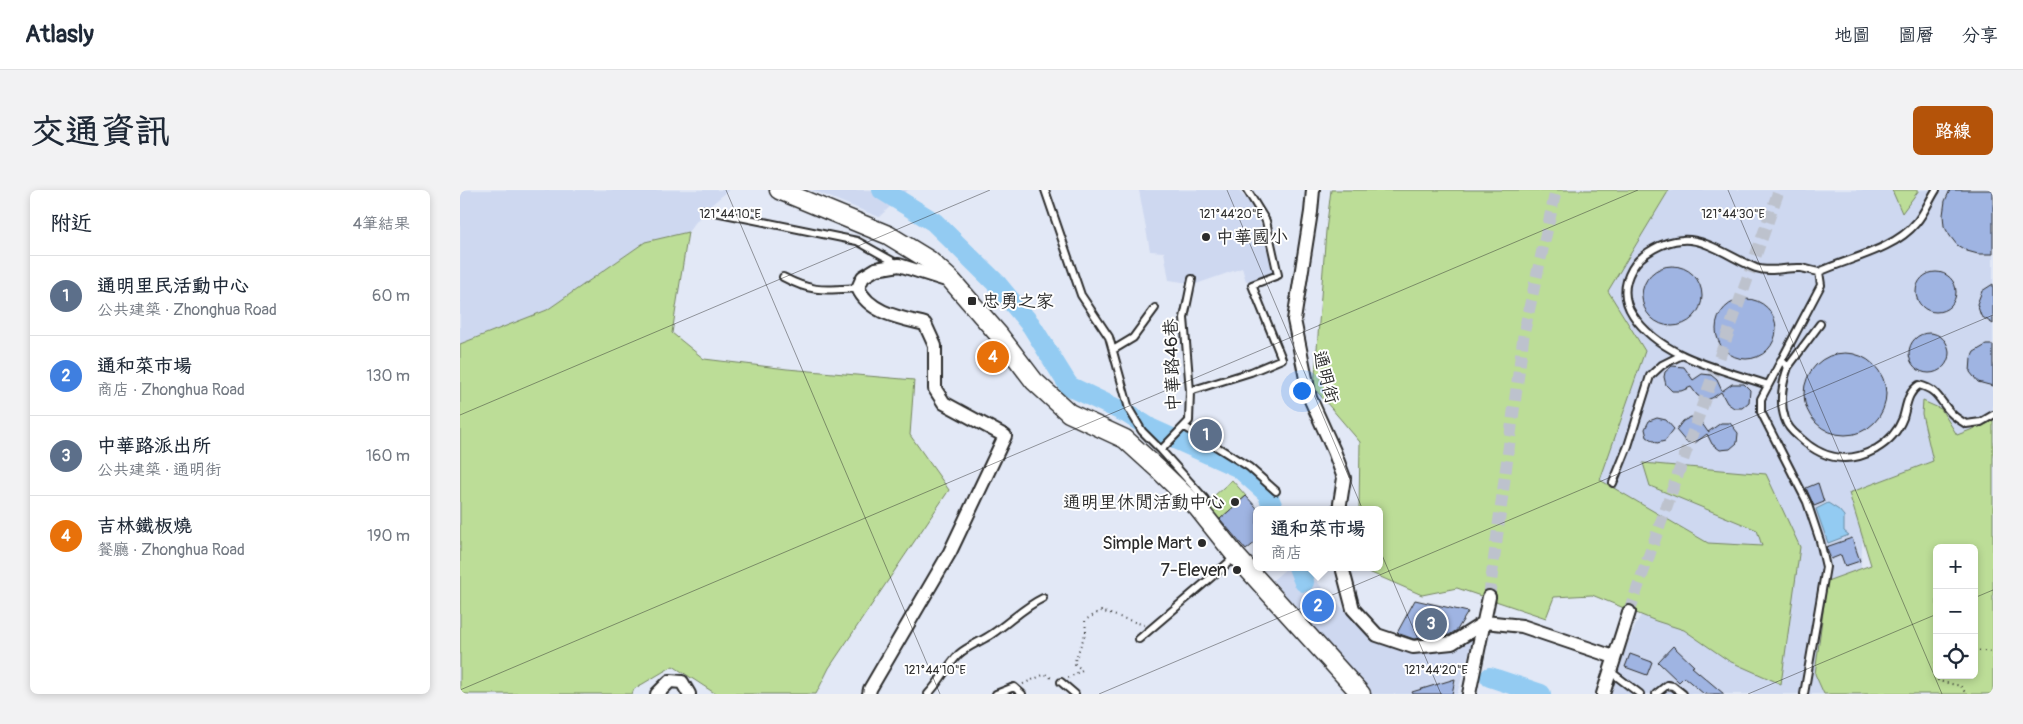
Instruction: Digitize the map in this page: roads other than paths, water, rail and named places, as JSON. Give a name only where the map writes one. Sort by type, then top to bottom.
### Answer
[{"type":"street","points":[[779,190],[888,234],[929,260],[952,281],[999,335],[1034,381],[1069,412],[1125,439],[1197,508],[1236,556],[1361,694]]},
{"type":"street","name":"通明街","points":[[1312,190],[1311,212],[1294,320],[1310,398],[1344,478],[1340,506]]},
{"type":"street","points":[[870,694],[870,689],[950,552],[1005,436],[944,403],[935,389],[935,346],[925,324],[894,316],[876,308],[861,295],[858,288],[863,277],[876,269],[899,265],[952,281]]},
{"type":"street","points":[[1343,571],[1353,609],[1377,635],[1413,647],[1452,643],[1485,622],[1522,626],[1614,657]]},
{"type":"street","points":[[1469,694],[1489,597]]},
{"type":"street","points":[[1604,694],[1629,612]]},
{"type":"street","points":[[657,694],[670,681],[682,682],[689,694]]},
{"type":"lane","points":[[1044,190],[1081,295],[1109,337],[1129,409],[1142,431],[1162,448],[1205,499],[1197,508]]},
{"type":"lane","points":[[1190,391],[1251,372],[1282,359],[1252,285],[1278,275],[1266,221],[1247,190]]},
{"type":"lane","points":[[1768,385],[1682,355],[1657,342],[1640,326],[1624,296],[1632,268],[1659,245],[1680,240],[1694,240],[1758,268],[1777,270],[1800,268],[1819,272],[1868,253],[1899,238],[1916,224],[1936,190]]},
{"type":"lane","points":[[706,210],[857,241],[899,265]]},
{"type":"lane","points":[[1804,694],[1826,567],[1820,541],[1807,502],[1761,412],[1760,399],[1821,285],[1819,272]]},
{"type":"lane","points":[[783,277],[797,284],[820,291],[858,288]]},
{"type":"lane","name":"中華路46巷","points":[[1162,448],[1189,421],[1190,391],[1184,318],[1192,280]]},
{"type":"lane","points":[[1113,350],[1133,338],[1156,308]]},
{"type":"lane","points":[[1820,324],[1788,367],[1782,385],[1785,421],[1807,445],[1819,452],[1838,459],[1856,457],[1875,449],[1892,437],[1902,418],[1911,390],[1919,385],[1930,387],[1952,413],[1966,424],[1982,422],[1993,415]]},
{"type":"lane","points":[[1613,483],[1628,446],[1650,376],[1662,365],[1682,355]]},
{"type":"lane","points":[[1781,360],[1788,367]]},
{"type":"lane","points":[[1184,428],[1249,467],[1276,491]]},
{"type":"lane","points":[[1139,640],[1236,556]]},
{"type":"lane","points":[[928,694],[938,684],[951,663],[961,652],[993,634],[1032,603],[1043,598]]},
{"type":"lane","points":[[1611,672],[1640,694]]},
{"type":"lane","points":[[1061,682],[1075,694]]},
{"type":"lane","points":[[1656,694],[1668,685],[1673,686],[1683,694]]},
{"type":"lane","points":[[996,694],[1014,687],[1022,694]]},
{"type":"water","points":[[1828,503],[1839,510],[1844,516],[1844,531],[1849,535],[1828,543],[1816,509]]},
{"type":"waterway","points":[[882,190],[934,222],[997,284],[1031,325],[1069,386],[1128,414],[1150,428],[1239,468],[1267,493],[1272,506]]},
{"type":"waterway","points":[[1300,571],[1304,582]]},
{"type":"waterway","points":[[1490,677],[1541,694]]},
{"type":"tunnel","points":[[1489,597],[1524,332],[1556,190]]},
{"type":"tunnel","points":[[1629,612],[1779,190]]},
{"type":"place","name":"中華國小","points":[[1206,237]]},
{"type":"place","name":"忠勇之家","points":[[972,301]]},
{"type":"place","name":"吉林鐵板燒","points":[[993,357]]},
{"type":"place","name":"通明里民活動中心","points":[[1206,435]]},
{"type":"place","name":"通明里休閒活動中心","points":[[1235,502]]},
{"type":"place","name":"Simple Mart","points":[[1202,543]]},
{"type":"place","name":"7-Eleven","points":[[1237,570]]},
{"type":"place","name":"通和菜市場","points":[[1318,606]]},
{"type":"place","name":"中華路派出所","points":[[1431,624]]}]
